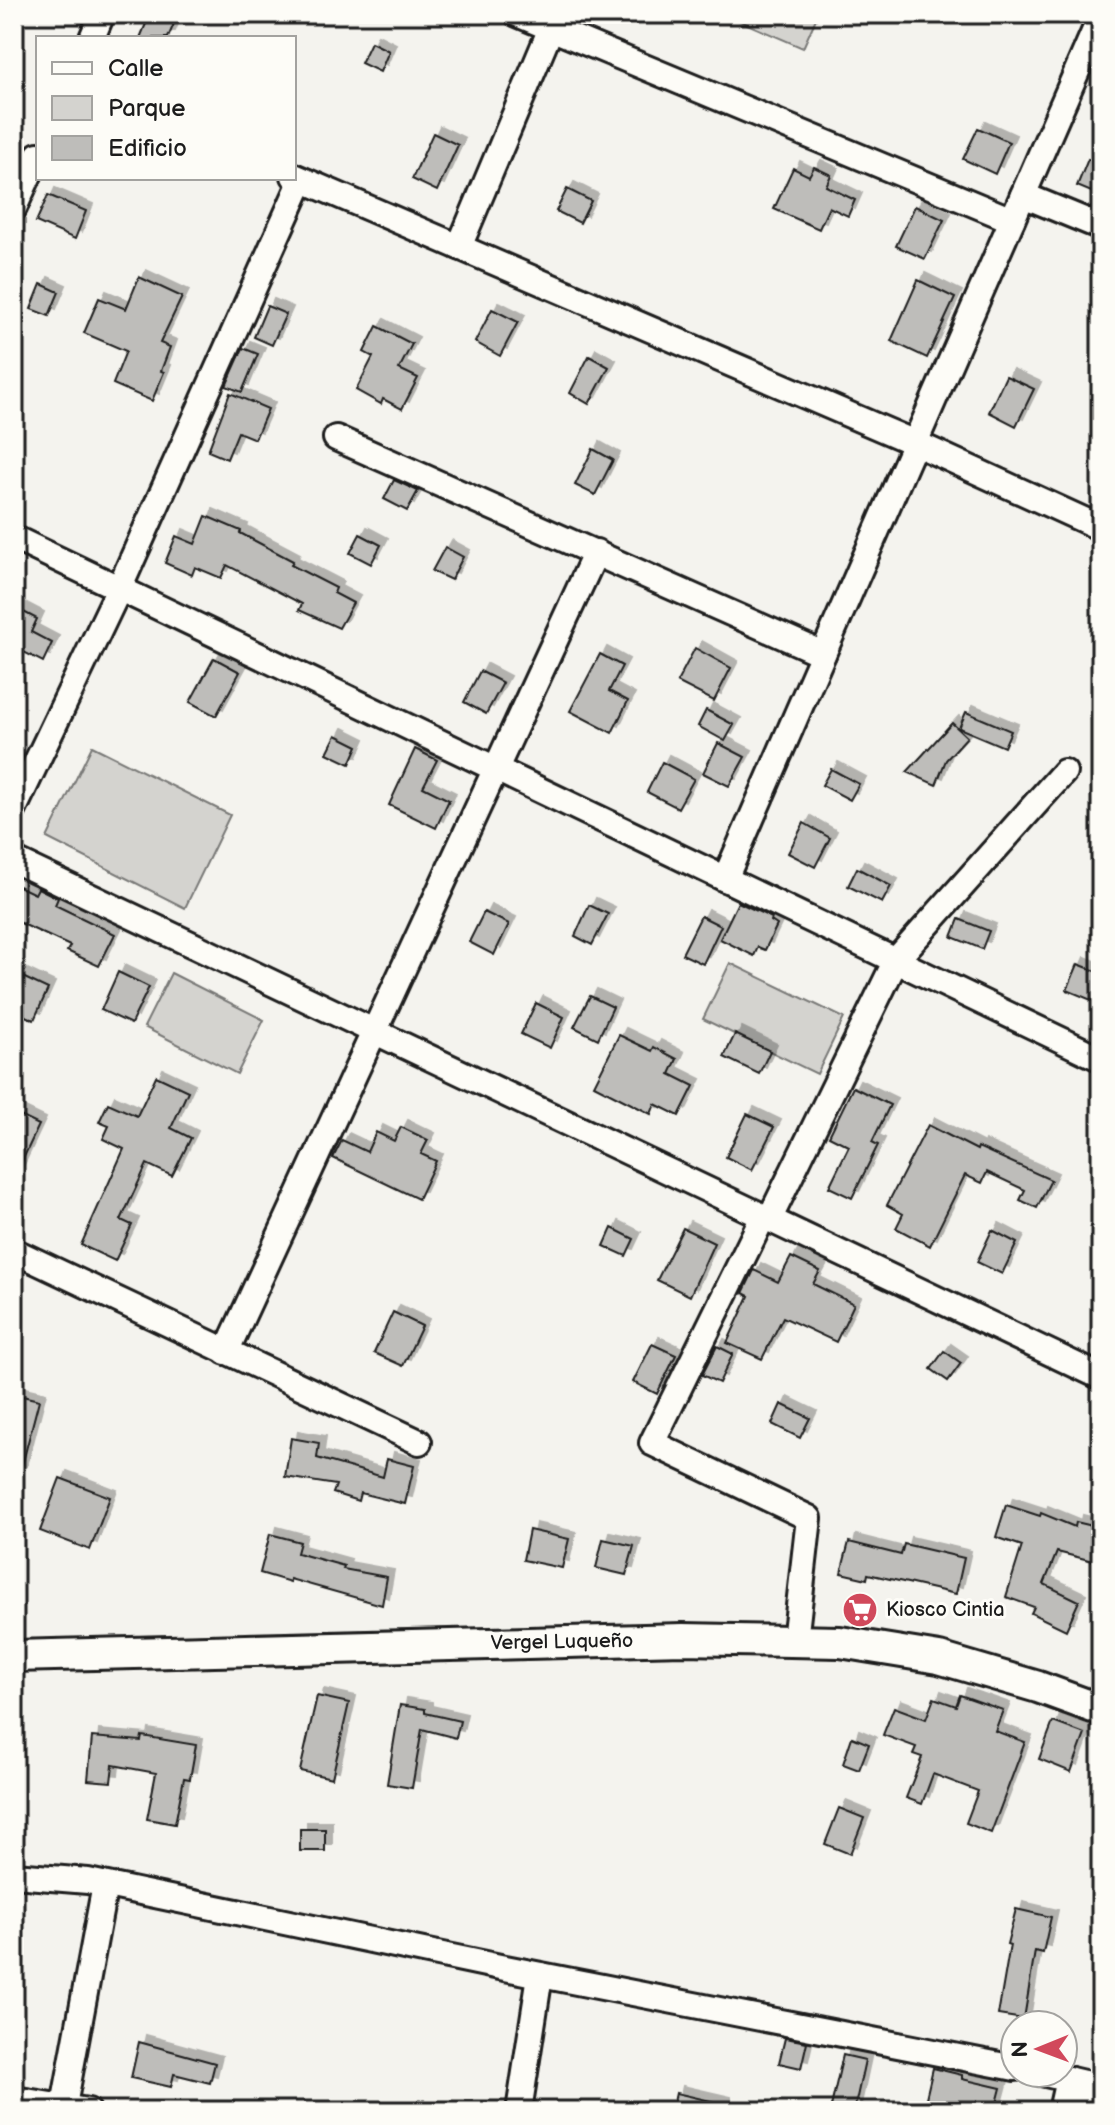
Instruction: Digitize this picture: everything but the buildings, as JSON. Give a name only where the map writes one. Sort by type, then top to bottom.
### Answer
[{"type":"main road","name":"Vergel Luqueño","points":[[14,1656],[683,1639],[840,1642],[939,1658],[1038,1687],[1101,1710]]},
{"type":"street","points":[[93,36],[102,14]]},
{"type":"street","points":[[517,14],[554,21],[1012,220]]},
{"type":"street","points":[[725,879],[1101,16]]},
{"type":"street","points":[[459,247],[554,21]]},
{"type":"street","points":[[14,208],[36,159]]},
{"type":"street","points":[[14,809],[119,589],[298,178],[915,443],[1101,528]]},
{"type":"street","points":[[1023,195],[1101,227]]},
{"type":"street","points":[[336,438],[823,654]]},
{"type":"street","points":[[14,538],[1101,1059]]},
{"type":"street","points":[[226,1352],[596,552]]},
{"type":"street","points":[[795,1641],[809,1518],[652,1443],[896,960],[1064,772]]},
{"type":"street","points":[[14,860],[1101,1377]]},
{"type":"street","points":[[14,1251],[419,1442]]},
{"type":"street","points":[[14,1875],[105,1885],[540,1975],[999,2065]]},
{"type":"street","points":[[14,2099],[72,2109],[105,1885]]},
{"type":"street","points":[[519,2111],[540,1975]]},
{"type":"street","points":[[1061,2111],[1084,2083]]},
{"type":"street","points":[[1078,2111],[1084,2083]]},
{"type":"green space","points":[[724,14],[818,14],[803,48]]},
{"type":"green space","points":[[92,746],[230,815],[185,908],[47,838]]},
{"type":"green space","points":[[730,963],[844,1018],[817,1074],[703,1019]]},
{"type":"green space","points":[[171,973],[264,1020],[237,1074],[144,1027]]},
{"type":"place","name":"Kiosco Cintia","points":[[860,1610]]}]
